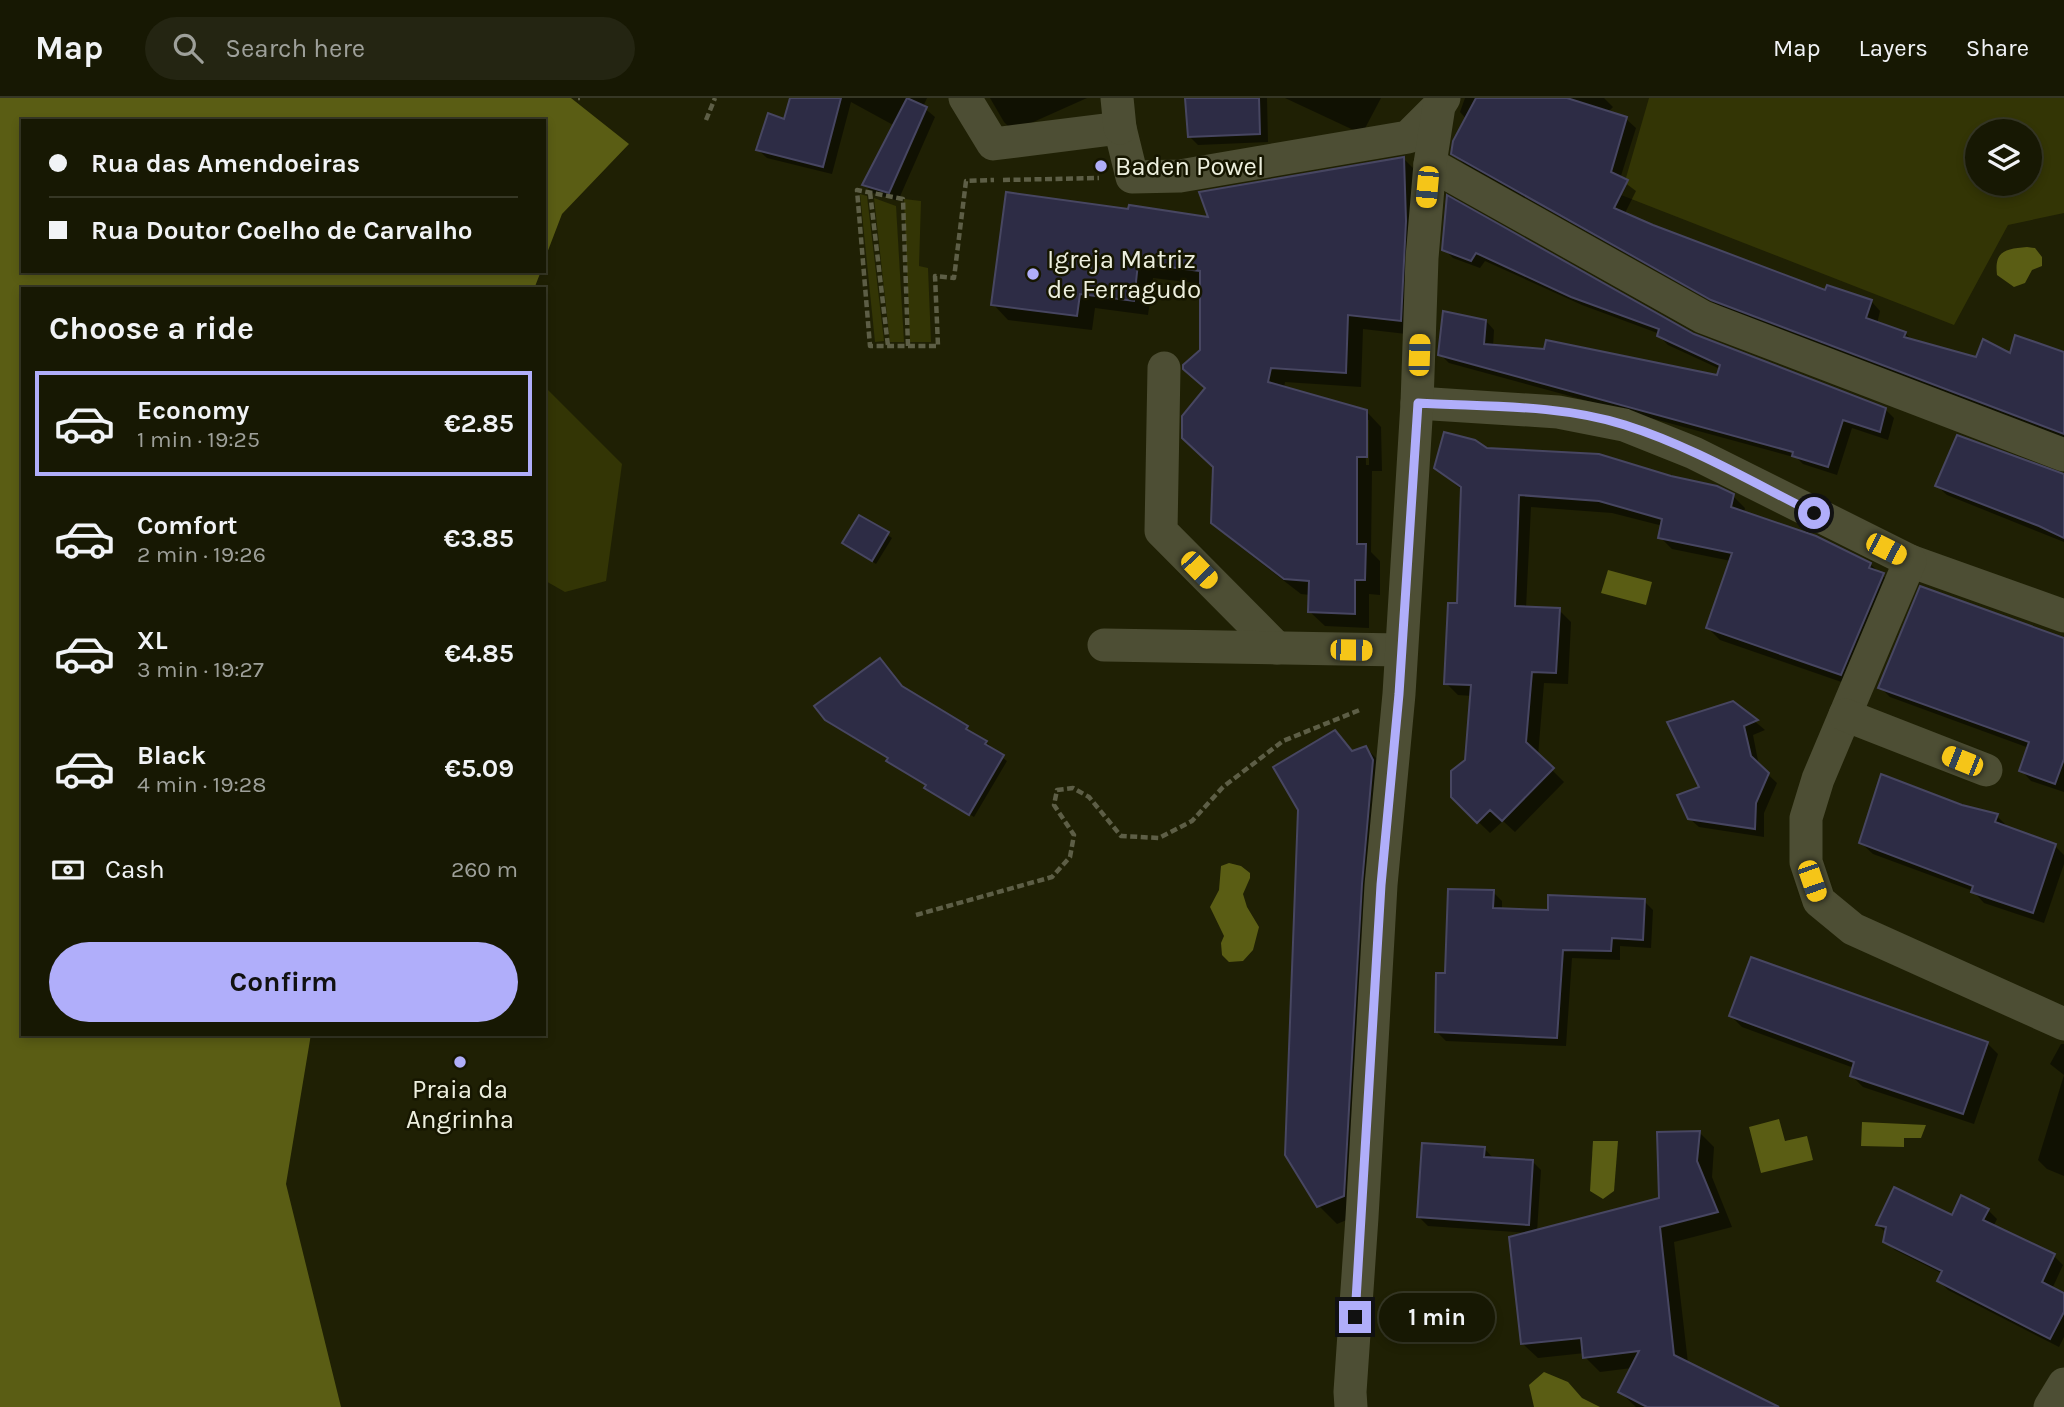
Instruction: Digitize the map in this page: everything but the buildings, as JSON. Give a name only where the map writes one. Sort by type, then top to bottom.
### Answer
[{"type":"street","points":[[965,98],[993,144],[1119,113],[1132,177],[1180,176],[1408,137],[1441,102]]},
{"type":"street","points":[[1351,1407],[1381,885],[1399,694],[1418,403],[1422,258],[1430,164],[1441,102]]},
{"type":"street","points":[[1430,164],[1703,317],[2064,455]]},
{"type":"street","points":[[1164,368],[1161,531],[1277,648]]},
{"type":"street","points":[[1418,403],[1558,412],[1624,425],[1694,453],[1910,561],[2064,616]]},
{"type":"street","points":[[1910,561],[1818,779],[1806,818],[1806,862],[1819,901],[1853,929],[2064,1024]]},
{"type":"street","points":[[1104,645],[1401,650]]},
{"type":"street","points":[[1845,715],[1986,770]]},
{"type":"street","points":[[2050,1407],[2064,1384]]},
{"type":"path","points":[[706,120],[715,98]]},
{"type":"path","points":[[908,346],[903,199],[856,190],[870,346],[908,346],[938,346],[935,276],[954,278],[966,181],[1132,177]]},
{"type":"path","points":[[870,192],[888,346]]},
{"type":"path","points":[[916,915],[1052,877],[1070,857],[1074,835],[1054,805],[1057,790],[1073,788],[1089,797],[1121,836],[1159,838],[1192,821],[1223,787],[1283,741],[1399,694]]},
{"type":"shaded area","points":[[0,98],[571,98],[629,144],[562,214],[546,256],[546,119],[21,119],[21,273],[540,273],[535,287],[21,287],[21,1036],[311,1036],[286,1184],[341,1407],[0,1407]]},
{"type":"shaded area","points":[[1649,98],[2064,98],[2064,213],[2008,225],[1954,325],[1621,195]]},
{"type":"shaded area","points":[[860,194],[867,196],[884,341],[875,342]]},
{"type":"shaded area","points":[[874,198],[896,206],[904,342],[890,342]]},
{"type":"shaded area","points":[[904,199],[921,201],[919,266],[928,268],[931,342],[910,342]]},
{"type":"shaded area","points":[[2035,248],[2042,257],[2042,266],[2032,270],[2025,283],[2014,287],[1997,275],[1997,260],[2007,250]]},
{"type":"shaded area","points":[[546,388],[622,464],[606,581],[565,592],[546,581]]},
{"type":"shaded area","points":[[1608,570],[1652,582],[1646,605],[1601,593]]},
{"type":"shaded area","points":[[1229,863],[1241,866],[1250,873],[1243,894],[1259,927],[1253,950],[1243,961],[1229,962],[1222,955],[1221,943],[1224,936],[1210,907],[1219,890],[1221,866]]},
{"type":"shaded area","points":[[1779,1119],[1785,1141],[1807,1136],[1813,1160],[1761,1173],[1749,1127]]},
{"type":"shaded area","points":[[1862,1122],[1926,1125],[1921,1138],[1904,1138],[1904,1147],[1861,1146]]},
{"type":"shaded area","points":[[1593,1141],[1618,1141],[1614,1191],[1603,1199],[1590,1191]]},
{"type":"shaded area","points":[[1544,1372],[1568,1382],[1582,1398],[1600,1407],[1534,1407],[1529,1385]]},
{"type":"place","name":"Baden Powel","points":[[1101,166]]},
{"type":"place","name":"Igreja Matriz de Ferragudo","points":[[1033,274]]},
{"type":"place","name":"Praia da Angrinha","points":[[460,1062]]},
{"type":"route","points":[[1355,1317],[1381,885],[1399,694],[1418,403],[1558,412],[1624,425],[1694,453],[1814,513]]}]
